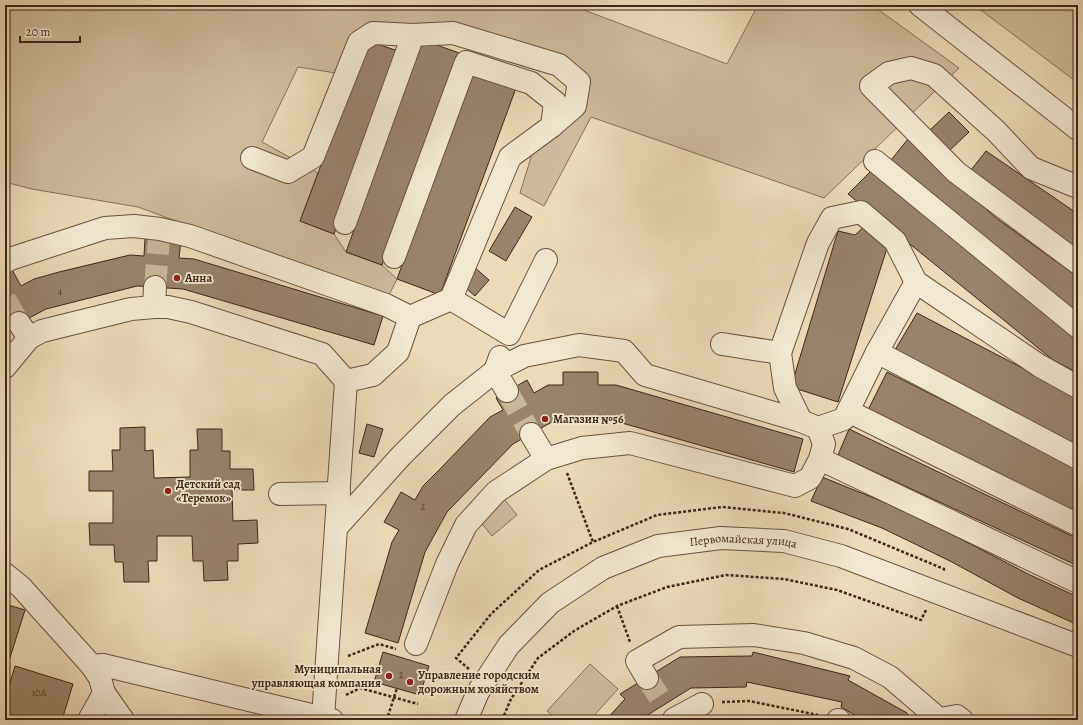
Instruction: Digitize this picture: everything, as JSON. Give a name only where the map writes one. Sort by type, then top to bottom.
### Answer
[{"type":"street","points":[[920,5],[1078,129]]},
{"type":"street","points":[[252,158],[288,172],[313,157],[359,42],[373,33],[412,35],[453,33],[559,65],[579,82],[576,106],[510,158],[451,299],[410,317],[398,352],[373,375],[346,381]]},
{"type":"street","points":[[345,223],[412,35]]},
{"type":"street","points":[[394,257],[466,62],[531,83],[555,102],[552,126]]},
{"type":"street","points":[[1078,188],[1031,168],[996,131],[934,75],[911,68],[889,74],[871,86],[956,172],[1078,263]]},
{"type":"street","points":[[875,161],[1078,327]]},
{"type":"street","points":[[416,644],[447,564],[466,525],[496,492],[553,456],[582,448],[630,443],[795,486],[810,478],[820,459],[824,444],[785,388],[780,353],[818,243],[832,218],[861,212],[895,242],[916,282],[1040,366],[1078,387]]},
{"type":"street","points":[[7,259],[105,228],[134,226],[159,234],[190,236],[386,305],[410,317]]},
{"type":"street","points":[[495,371],[509,334],[546,260]]},
{"type":"street","points":[[336,528],[401,456],[452,405],[495,371],[524,356],[579,345],[624,351],[645,375],[810,425],[844,419],[877,352],[916,282]]},
{"type":"street","points":[[5,367],[24,330],[42,331],[131,308],[155,297],[168,307],[191,312],[322,354],[346,381],[327,662],[327,719],[104,665],[92,666]]},
{"type":"street","points":[[451,299],[509,334],[524,356]]},
{"type":"street","points":[[722,344],[780,353]]},
{"type":"street","points":[[877,352],[1078,458]]},
{"type":"street","points":[[495,371],[507,391]]},
{"type":"street","points":[[848,411],[1078,526]]},
{"type":"street","points":[[531,434],[553,456]]},
{"type":"street","points":[[820,459],[1078,582]]},
{"type":"street","points":[[280,494],[339,493]]},
{"type":"street","name":"Первомайская улица","points":[[466,720],[478,692],[508,645],[550,603],[603,568],[658,546],[721,538],[784,541],[841,556],[1078,646]]},
{"type":"street","points":[[5,574],[21,587],[92,666],[100,678],[104,693],[123,720]]},
{"type":"street","points":[[647,678],[637,662],[679,637],[754,635],[804,642],[854,658],[890,677],[938,720],[957,716],[962,720]]},
{"type":"street","points":[[89,720],[104,693]]},
{"type":"street","points":[[670,714],[702,704]]},
{"type":"path","points":[[553,456],[593,542]]},
{"type":"path","points":[[502,720],[511,699],[538,658],[574,631],[617,606],[667,587],[726,576],[784,579],[837,590],[921,620]]},
{"type":"path","points":[[617,606],[626,632]]},
{"type":"path","points":[[327,662],[333,662],[379,644],[398,649],[416,644]]},
{"type":"path","points":[[456,658],[469,669]]},
{"type":"path","points":[[342,698],[360,688],[418,704]]},
{"type":"path","points":[[388,716],[397,688]]},
{"type":"path","points":[[702,704],[749,701],[838,720]]},
{"type":"shaded area","points":[[5,5],[577,5],[576,7],[727,64],[758,5],[872,5],[959,68],[824,198],[591,117],[544,206],[520,193],[532,154],[580,113],[564,57],[372,27],[342,74],[298,67],[262,142],[318,173],[300,221],[334,234],[346,252],[382,265],[397,279],[387,299],[138,207],[32,189],[5,182]]},
{"type":"shaded area","points":[[974,5],[1078,5],[1078,83]]},
{"type":"shaded area","points":[[504,499],[517,515],[492,536],[479,520]]},
{"type":"shaded area","points":[[590,664],[618,689],[590,720],[557,720],[547,711]]},
{"type":"building","points":[[423,40],[459,53],[382,265],[346,252]]},
{"type":"building","points":[[371,42],[401,52],[334,234],[300,221],[349,91]]},
{"type":"building","points":[[473,72],[516,88],[440,295],[397,279]]},
{"type":"building","points":[[949,112],[969,132],[949,151],[929,131]]},
{"type":"building","points":[[908,139],[996,218],[1078,277],[1078,319],[887,165]]},
{"type":"building","points":[[986,151],[1078,214],[1078,255],[967,175]]},
{"type":"building","points":[[874,168],[1078,335],[1078,373],[1053,360],[848,194]]},
{"type":"building","points":[[515,207],[532,217],[506,261],[489,251]]},
{"type":"building","points":[[868,223],[889,242],[838,402],[791,387],[838,231],[855,235]]},
{"type":"building","points":[[145,238],[181,240],[179,258],[194,259],[383,316],[374,345],[183,289],[137,286],[46,309],[5,331],[5,272],[11,268],[21,286],[34,279],[59,272],[130,255],[144,256]]},
{"type":"building","points":[[474,267],[489,280],[475,296],[460,283]]},
{"type":"building","points":[[917,313],[1078,397],[1078,450],[892,355]]},
{"type":"building","points":[[563,372],[598,372],[598,385],[616,385],[803,439],[794,472],[608,419],[559,418],[513,444],[447,512],[425,552],[398,643],[365,633],[392,542],[399,530],[384,522],[401,492],[415,500],[423,486],[490,417],[503,410],[496,398],[527,380],[534,393],[548,385],[563,385]]},
{"type":"building","points":[[887,372],[1078,468],[1078,519],[867,412]]},
{"type":"building","points":[[367,424],[383,429],[374,457],[359,453]]},
{"type":"building","points":[[145,427],[145,451],[153,450],[154,478],[190,477],[190,450],[198,450],[197,429],[222,429],[222,451],[230,451],[230,469],[253,469],[254,490],[232,490],[233,521],[257,520],[258,543],[238,544],[238,561],[227,561],[228,580],[204,581],[203,561],[193,561],[192,536],[157,536],[157,561],[148,561],[149,582],[124,582],[123,562],[115,562],[114,545],[90,545],[89,523],[113,523],[113,491],[89,491],[89,471],[113,471],[112,450],[120,450],[120,428]]},
{"type":"building","points":[[849,429],[1078,539],[1078,566],[838,455]]},
{"type":"building","points":[[822,477],[891,505],[1030,575],[1078,597],[1078,625],[1018,598],[950,561],[882,528],[811,501]]},
{"type":"building","points":[[5,604],[25,610],[8,664],[5,663]]},
{"type":"building","points":[[383,652],[429,666],[420,695],[374,682]]},
{"type":"building","points":[[753,652],[850,676],[848,680],[907,713],[911,720],[863,720],[841,707],[842,702],[747,682],[746,687],[691,688],[646,716],[650,719],[649,720],[606,720],[625,699],[620,694],[680,657],[752,656]]},
{"type":"building","points":[[15,666],[73,684],[62,720],[5,720],[5,700]]},
{"type":"tunnel","points":[[155,287],[159,239]]},
{"type":"tunnel","points":[[5,299],[19,323]]},
{"type":"tunnel","points":[[507,391],[531,434]]},
{"type":"tunnel","points":[[647,678],[664,704]]},
{"type":"place","name":"Анна","points":[[177,278]]},
{"type":"place","name":"Магазин №56","points":[[545,419]]},
{"type":"place","name":"Детский сад «Теремок»","points":[[168,491]]},
{"type":"place","name":"Муниципальная управляющая компания","points":[[389,676]]},
{"type":"place","name":"Управление городским дорожным хозяйством","points":[[410,682]]}]
